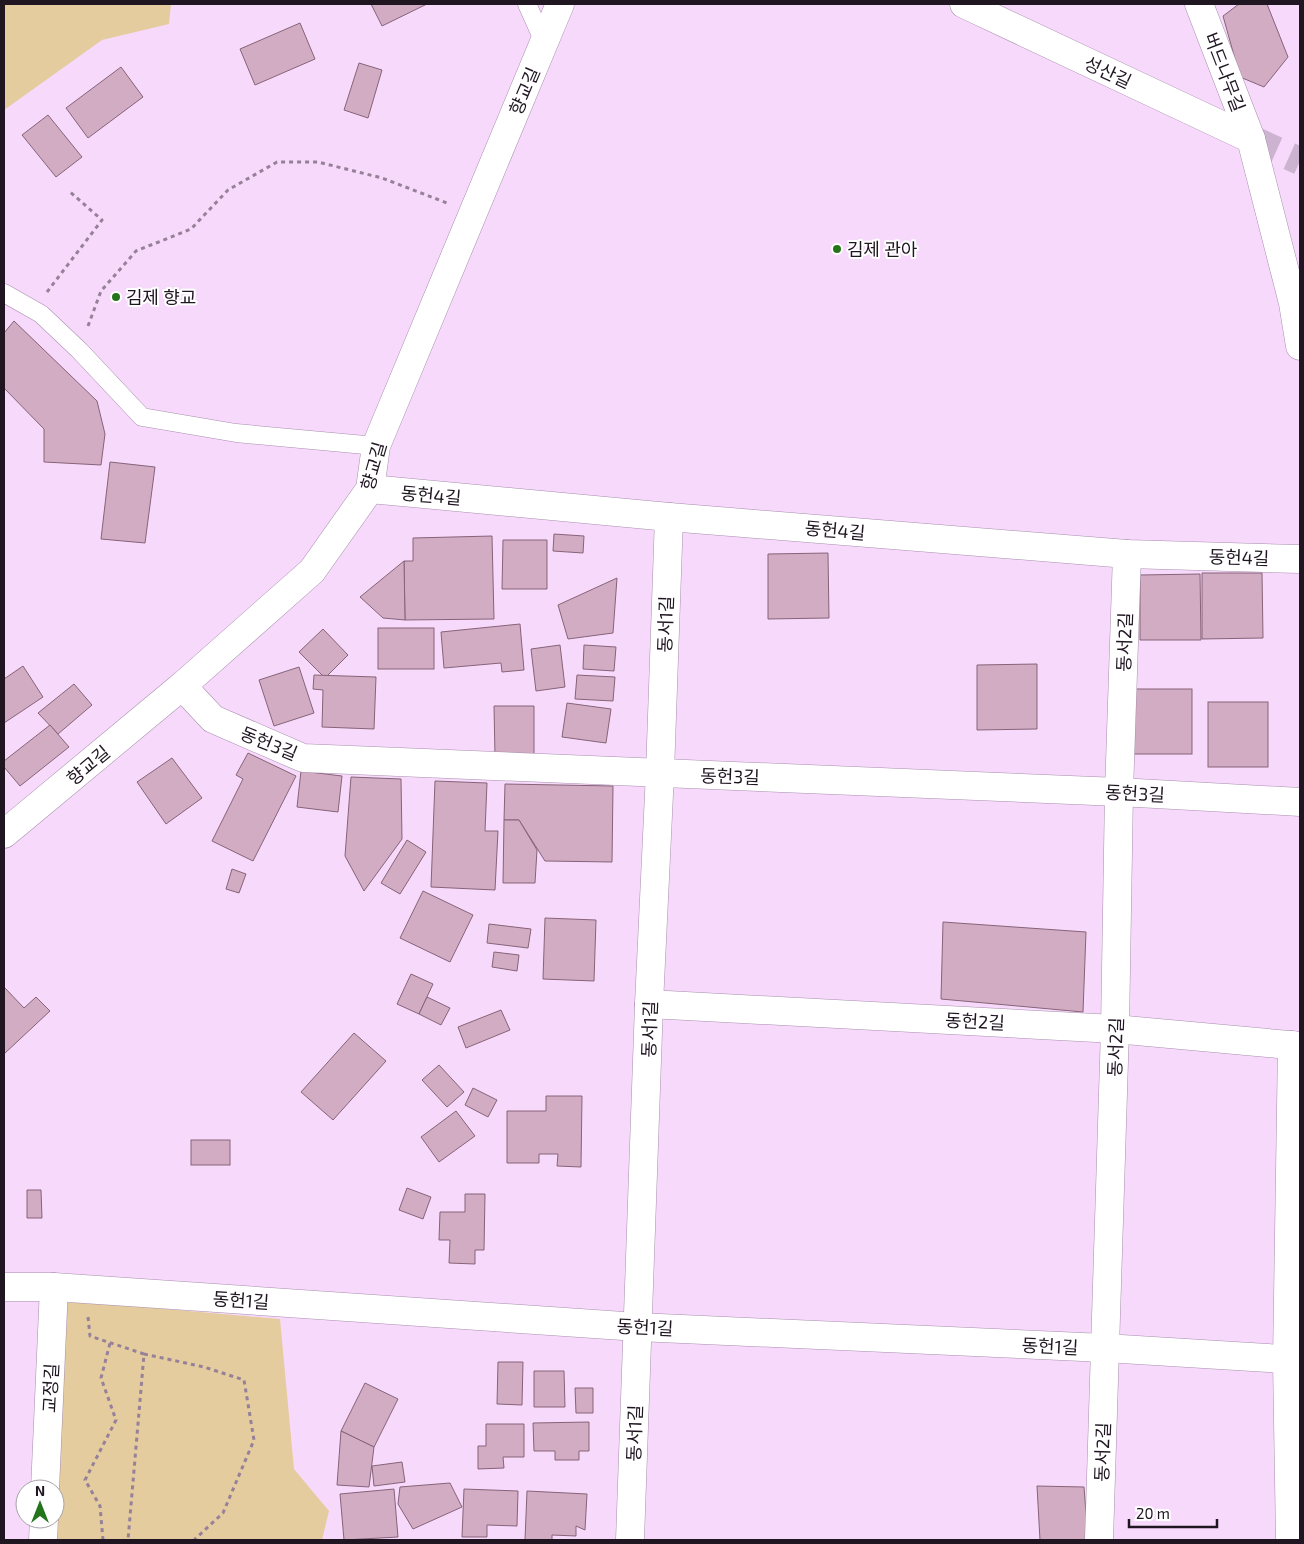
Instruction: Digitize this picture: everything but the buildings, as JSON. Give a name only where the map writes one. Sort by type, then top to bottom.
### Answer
[{"type":"street","name":"향교길","points":[[4,834],[182,686],[312,571],[370,489],[376,446],[560,4]]},
{"type":"street","name":"성산길","points":[[964,4],[1252,139]]},
{"type":"street","name":"버드나무길","points":[[1198,4],[1252,139]]},
{"type":"street","points":[[1252,139],[1297,295],[1300,346]]},
{"type":"street","name":"동헌4길","points":[[370,489],[669,517],[1127,554],[1300,559]]},
{"type":"street","name":"동서1길","points":[[630,1540],[669,517]]},
{"type":"street","name":"동서2길","points":[[1099,1540],[1127,554]]},
{"type":"street","name":"동헌3길","points":[[182,686],[214,719],[303,758],[1119,792],[1300,802]]},
{"type":"street","name":"동헌2길","points":[[649,1004],[1115,1029],[1296,1046]]},
{"type":"street","points":[[1290,1540],[1294,1360],[1296,1046]]},
{"type":"street","name":"동헌1길","points":[[4,1287],[54,1287],[638,1327],[1105,1348],[1294,1360]]},
{"type":"street","name":"교정길","points":[[45,1479],[54,1287]]},
{"type":"lane","points":[[527,4],[544,42]]},
{"type":"lane","points":[[4,293],[41,314],[79,350],[142,417],[236,433],[376,446]]},
{"type":"path","points":[[79,350],[101,291],[136,251],[191,229],[228,190],[277,162],[318,162],[382,178],[473,213]]},
{"type":"path","points":[[34,310],[102,220],[69,191]]},
{"type":"path","points":[[84,1289],[90,1336],[144,1354],[204,1367],[244,1380],[254,1440],[223,1513],[194,1540]]},
{"type":"path","points":[[102,1540],[100,1506],[85,1480],[116,1420],[101,1378],[110,1343]]},
{"type":"path","points":[[128,1540],[144,1354]]},
{"type":"shaded area","points":[[4,4],[171,4],[169,24],[102,40],[4,110]]},
{"type":"shaded area","points":[[65,1300],[280,1319],[294,1469],[329,1511],[322,1540],[53,1540],[54,1529],[65,1529],[65,1479],[56,1479]]},
{"type":"tunnel","points":[[1251,139],[1300,161]]},
{"type":"place","name":"김제 관아","points":[[837,249]]},
{"type":"place","name":"김제 향교","points":[[116,297]]}]
